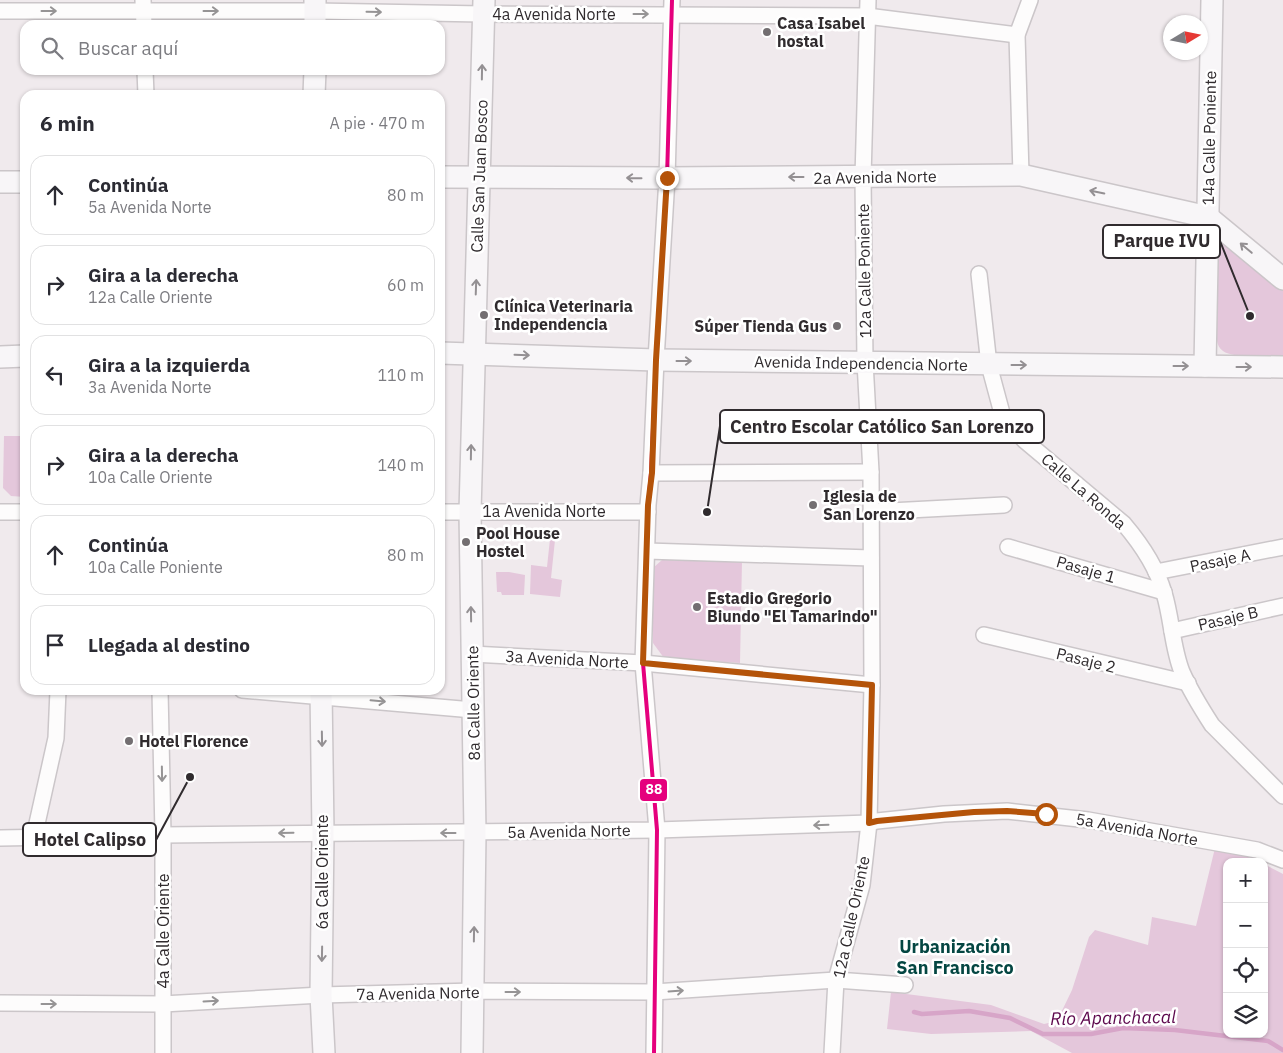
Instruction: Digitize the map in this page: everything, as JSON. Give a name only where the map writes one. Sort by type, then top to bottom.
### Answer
[{"type":"street","name":"12a Calle Poniente","points":[[865,362],[863,177],[868,0]]},
{"type":"street","points":[[1021,175],[1017,35],[1030,0]]},
{"type":"street","name":"14a Calle Poniente","points":[[1206,366],[1212,0]]},
{"type":"street","name":"4a Avenida Norte","points":[[0,11],[315,12],[484,7],[671,7],[867,16],[1017,35]]},
{"type":"street","name":"Calle San Juan Bosco","points":[[473,353],[484,7]]},
{"type":"street","points":[[654,1053],[657,830],[643,663],[648,512],[652,473],[656,360],[667,178],[671,7]]},
{"type":"street","points":[[145,75],[146,90]]},
{"type":"street","points":[[314,75],[314,90]]},
{"type":"street","name":"2a Avenida Norte","points":[[445,177],[667,178],[1021,175],[1208,217],[1283,279]]},
{"type":"street","points":[[0,182],[20,182]]},
{"type":"street","name":"Calle La Ronda","points":[[979,274],[990,365],[1003,417],[1024,440],[1124,524],[1140,544],[1156,572],[1164,592],[1182,670],[1188,683],[1212,725],[1283,796]]},
{"type":"street","name":"Avenida Independencia Norte","points":[[445,353],[656,360],[1283,367]]},
{"type":"street","name":"8a Calle Oriente","points":[[472,1053],[475,833],[470,512],[473,353]]},
{"type":"street","points":[[0,356],[20,356]]},
{"type":"street","name":"12a Calle Oriente","points":[[832,1053],[836,980],[862,885],[869,823],[872,685],[871,472],[865,362]]},
{"type":"street","points":[[652,473],[871,472]]},
{"type":"street","points":[[871,512],[1004,505]]},
{"type":"street","points":[[0,512],[20,512]]},
{"type":"street","name":"1a Avenida Norte","points":[[445,512],[648,512]]},
{"type":"street","name":"Pasaje A","points":[[1156,572],[1283,547]]},
{"type":"street","name":"Pasaje 1","points":[[1008,548],[1164,592]]},
{"type":"street","points":[[647,551],[871,558]]},
{"type":"street","name":"Pasaje B","points":[[1172,631],[1283,606]]},
{"type":"street","name":"Pasaje 2","points":[[984,635],[1188,683]]},
{"type":"street","name":"3a Avenida Norte","points":[[472,654],[643,663],[872,685]]},
{"type":"street","points":[[34,837],[56,738],[58,695]]},
{"type":"street","name":"4a Calle Oriente","points":[[160,695],[163,834],[163,1053]]},
{"type":"street","name":"6a Calle Oriente","points":[[321,695],[323,833],[321,995],[324,1053]]},
{"type":"street","points":[[339,695],[473,710]]},
{"type":"street","name":"5a Avenida Norte","points":[[0,838],[163,834],[475,833],[657,830],[869,823],[974,812],[1007,811],[1046,814],[1257,850],[1283,860]]},
{"type":"street","name":"7a Avenida Norte","points":[[0,1003],[163,1004],[321,995],[474,992],[654,992],[836,980],[905,985]]},
{"type":"shaded area","points":[[1220,241],[1226,242],[1283,291],[1283,356],[1235,355],[1223,351],[1219,346],[1217,341],[1217,247]]},
{"type":"shaded area","points":[[4,436],[20,436],[20,497],[11,496],[3,488]]},
{"type":"shaded area","points":[[550,539],[555,540],[551,578],[562,580],[560,597],[530,594],[531,565],[547,567]]},
{"type":"shaded area","name":"Estadio Gregorio Biundo \"El Tamarindo\"","points":[[662,560],[742,561],[740,663],[664,658],[653,643],[653,568]]},
{"type":"shaded area","points":[[496,572],[525,575],[524,595],[502,595],[501,592],[497,592]]},
{"type":"shaded area","points":[[1215,848],[1239,853],[1251,858],[1223,858],[1223,1038],[1268,1038],[1268,866],[1283,874],[1283,1053],[1072,1053],[1031,1031],[931,1034],[887,1029],[891,992],[991,1005],[1044,1024],[1057,1021],[1072,990],[1089,937],[1095,930],[1148,945],[1152,917],[1196,926]]},
{"type":"waterway","name":"Río Apanchacal","points":[[914,1012],[922,1014],[969,1011],[1010,1018],[1043,1034],[1091,1034],[1123,1028],[1175,1030],[1268,1041],[1283,1050]]},
{"type":"transit line","name":"88","points":[[654,1053],[657,830],[643,663],[648,505],[667,178],[672,0]]},
{"type":"place","name":"Casa Isabel hostal","points":[[767,32]]},
{"type":"place","name":"Clínica Veterinaria Independencia","points":[[484,315]]},
{"type":"place","name":"Parque IVU","points":[[1250,316]]},
{"type":"place","name":"Súper Tienda Gus","points":[[837,326]]},
{"type":"place","name":"Iglesia de San Lorenzo","points":[[813,505]]},
{"type":"place","name":"Centro Escolar Católico San Lorenzo","points":[[707,512]]},
{"type":"place","name":"Pool House Hostel","points":[[466,542]]},
{"type":"place","name":"Estadio Gregorio Biundo \"El Tamarindo\"","points":[[697,607]]},
{"type":"place","name":"Hotel Florence","points":[[129,741]]},
{"type":"place","name":"Hotel Calipso","points":[[190,777]]},
{"type":"district","name":"Urbanización San Francisco","points":[[955,958]]},
{"type":"route","points":[[667,178],[656,360],[652,473],[648,505],[643,663],[872,685],[869,823],[974,812],[1007,811],[1046,814]]}]
